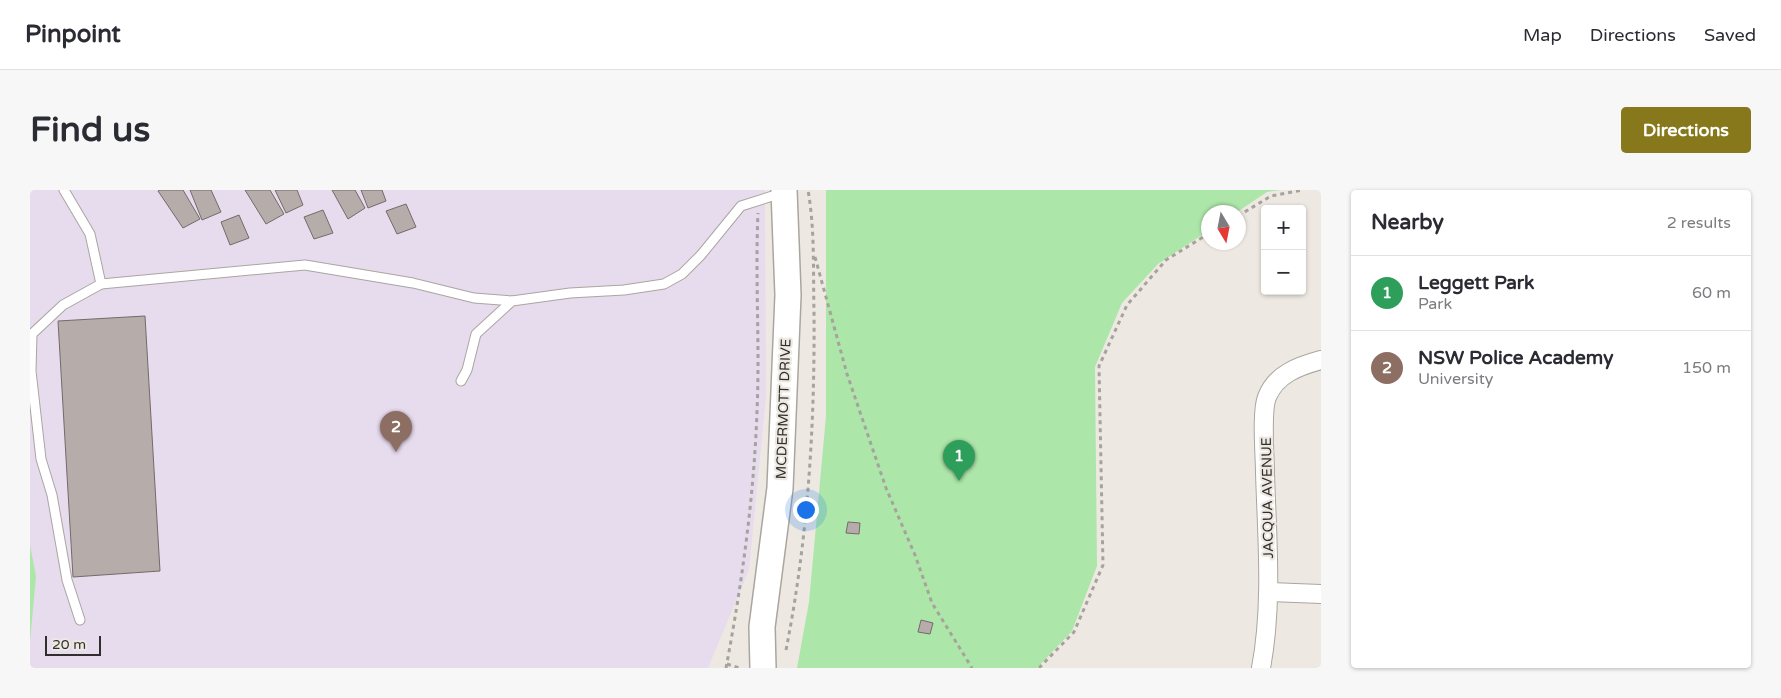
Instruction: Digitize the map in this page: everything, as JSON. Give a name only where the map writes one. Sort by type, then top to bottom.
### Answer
[{"type":"main road","name":"MCDERMOTT DRIVE","points":[[773,664],[762,627],[780,488],[788,295],[784,191]]},
{"type":"main road","name":"MCDERMOTT DRIVE","points":[[732,667],[762,627]]},
{"type":"street","name":"JACQUA AVENUE","points":[[1261,668],[1269,592],[1265,455],[1266,398],[1278,380],[1300,366],[1321,360]]},
{"type":"street","points":[[1269,592],[1321,594]]},
{"type":"lane","points":[[64,190],[90,234],[101,284]]},
{"type":"lane","points":[[80,620],[67,580],[52,495],[41,459],[31,371],[32,334],[63,305],[101,284],[305,265],[413,283],[474,298],[512,301],[570,293],[624,290],[664,284],[682,274],[701,255],[741,206],[784,191]]},
{"type":"lane","points":[[461,382],[467,370],[476,334],[512,301]]},
{"type":"path","points":[[773,664],[794,600],[808,486],[814,369],[812,212],[808,190]]},
{"type":"path","points":[[1246,211],[1271,196],[1303,190]]},
{"type":"path","points":[[739,668],[732,667],[753,478],[758,387],[759,204]]},
{"type":"path","points":[[1039,668],[1074,632],[1103,564],[1100,366],[1127,305],[1166,260],[1201,238]]},
{"type":"path","points":[[813,251],[863,425],[888,495],[935,608],[972,668]]},
{"type":"shaded area","points":[[30,190],[765,190],[766,396],[749,570],[708,668],[30,668]]},
{"type":"green space","points":[[826,190],[1281,190],[1267,192],[1246,206],[1201,205],[1201,236],[1158,264],[1122,303],[1095,367],[1097,566],[1072,631],[1037,668],[797,668],[809,602],[826,416]]},
{"type":"green space","points":[[30,545],[36,576],[30,641]]},
{"type":"building","points":[[183,190],[200,219],[183,228],[158,191]]},
{"type":"building","points":[[190,190],[211,190],[221,212],[202,220]]},
{"type":"building","points":[[245,190],[270,190],[284,214],[266,224]]},
{"type":"building","points":[[275,190],[297,190],[303,205],[286,213]]},
{"type":"building","points":[[332,190],[355,190],[365,208],[348,219]]},
{"type":"building","points":[[361,190],[382,190],[386,201],[368,208]]},
{"type":"building","points":[[406,204],[416,227],[397,234],[386,211]]},
{"type":"building","points":[[323,210],[333,233],[314,239],[304,217]]},
{"type":"building","points":[[239,215],[249,238],[230,245],[221,222]]},
{"type":"building","points":[[145,316],[160,571],[73,577],[58,321]]},
{"type":"building","points":[[848,522],[860,523],[859,534],[846,533]]},
{"type":"building","points":[[921,620],[933,623],[930,634],[918,632]]},
{"type":"place","name":"NSW Police Academy","points":[[396,452]]},
{"type":"place","name":"Leggett Park","points":[[959,481]]}]
